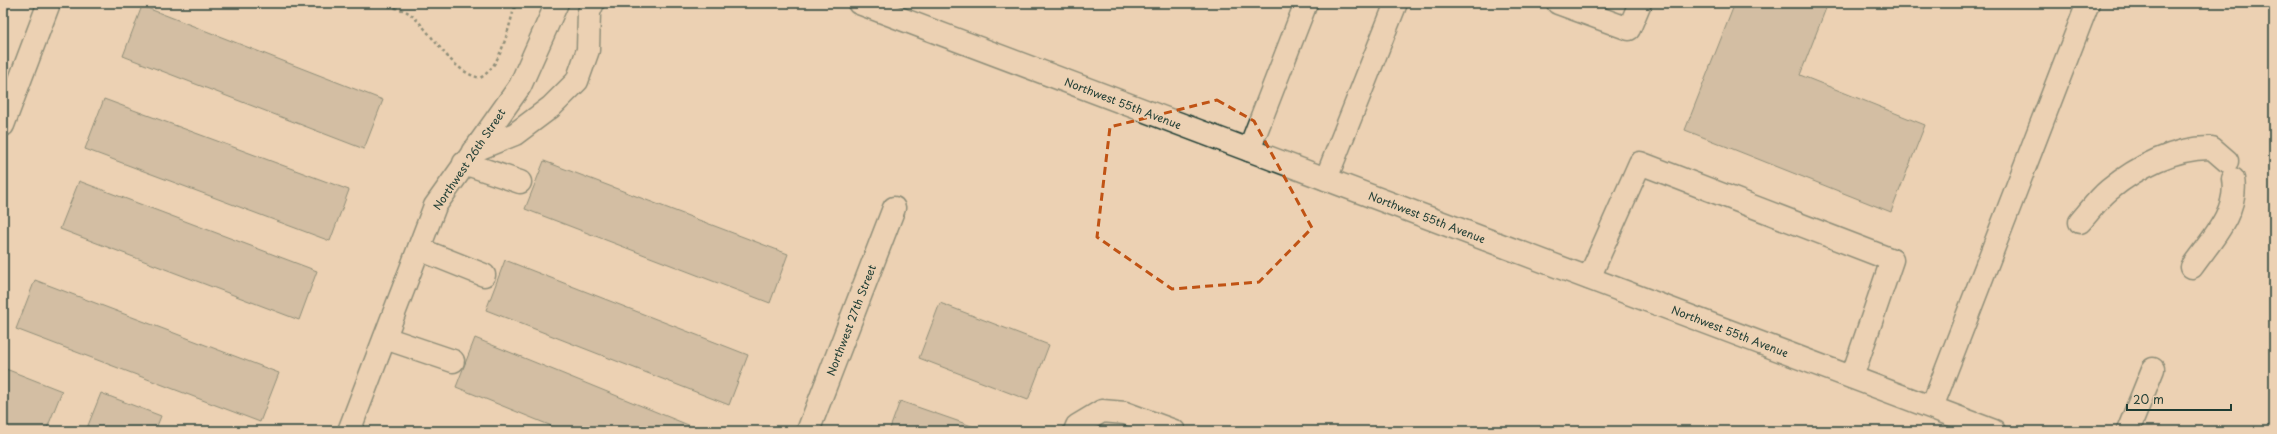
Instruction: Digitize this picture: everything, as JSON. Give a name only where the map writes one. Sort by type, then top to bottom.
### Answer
[{"type":"street","points":[[3,125],[49,3]]},
{"type":"street","name":"Northwest 26th Street","points":[[349,431],[435,206],[468,157],[520,86],[557,3]]},
{"type":"street","points":[[468,157],[515,134],[551,107],[576,81],[588,50],[589,12],[593,3]]},
{"type":"street","name":"Northwest 55th Avenue","points":[[859,3],[1852,376],[1994,431]]},
{"type":"street","points":[[1249,150],[1306,3]]},
{"type":"street","points":[[1326,179],[1396,3]]},
{"type":"street","points":[[1558,3],[1630,29],[1640,3]]},
{"type":"street","points":[[1932,407],[2088,3]]},
{"type":"street","points":[[2080,222],[2107,191],[2126,177],[2155,161],[2196,147],[2212,148],[2230,170],[2235,192],[2228,214],[2192,267]]},
{"type":"street","points":[[468,157],[520,182]]},
{"type":"street","points":[[1589,278],[1640,163],[1892,260],[1852,376]]},
{"type":"street","name":"Northwest 27th Street","points":[[808,431],[894,208]]},
{"type":"street","points":[[419,249],[484,275]]},
{"type":"street","points":[[385,338],[453,362]]},
{"type":"street","points":[[2128,431],[2153,369]]},
{"type":"street","points":[[1075,431],[1077,426],[1102,411],[1126,413],[1174,431]]},
{"type":"path","points":[[377,3],[408,12],[453,63],[467,75],[480,78],[489,72],[499,54],[516,3]]},
{"type":"highlighted area","points":[[1217,100],[1254,121],[1312,228],[1259,282],[1172,289],[1097,237],[1110,127]]},
{"type":"building","points":[[1735,3],[1828,3],[1800,75],[1925,125],[1891,212],[1685,130]]},
{"type":"building","points":[[142,6],[383,100],[364,149],[123,56]]},
{"type":"building","points":[[104,99],[349,190],[330,241],[85,149]]},
{"type":"building","points":[[544,161],[788,254],[770,303],[525,209]]},
{"type":"building","points":[[79,181],[317,271],[299,320],[60,229]]},
{"type":"building","points":[[505,260],[748,355],[729,405],[486,310]]},
{"type":"building","points":[[35,280],[279,373],[260,422],[16,329]]},
{"type":"building","points":[[940,303],[1049,345],[1028,400],[919,358]]},
{"type":"building","points":[[475,338],[703,431],[564,431],[456,387]]},
{"type":"building","points":[[6,369],[62,391],[46,431],[3,431],[3,377]]},
{"type":"building","points":[[101,393],[161,416],[155,431],[95,431],[87,428]]},
{"type":"building","points":[[900,401],[986,431],[889,431]]}]
